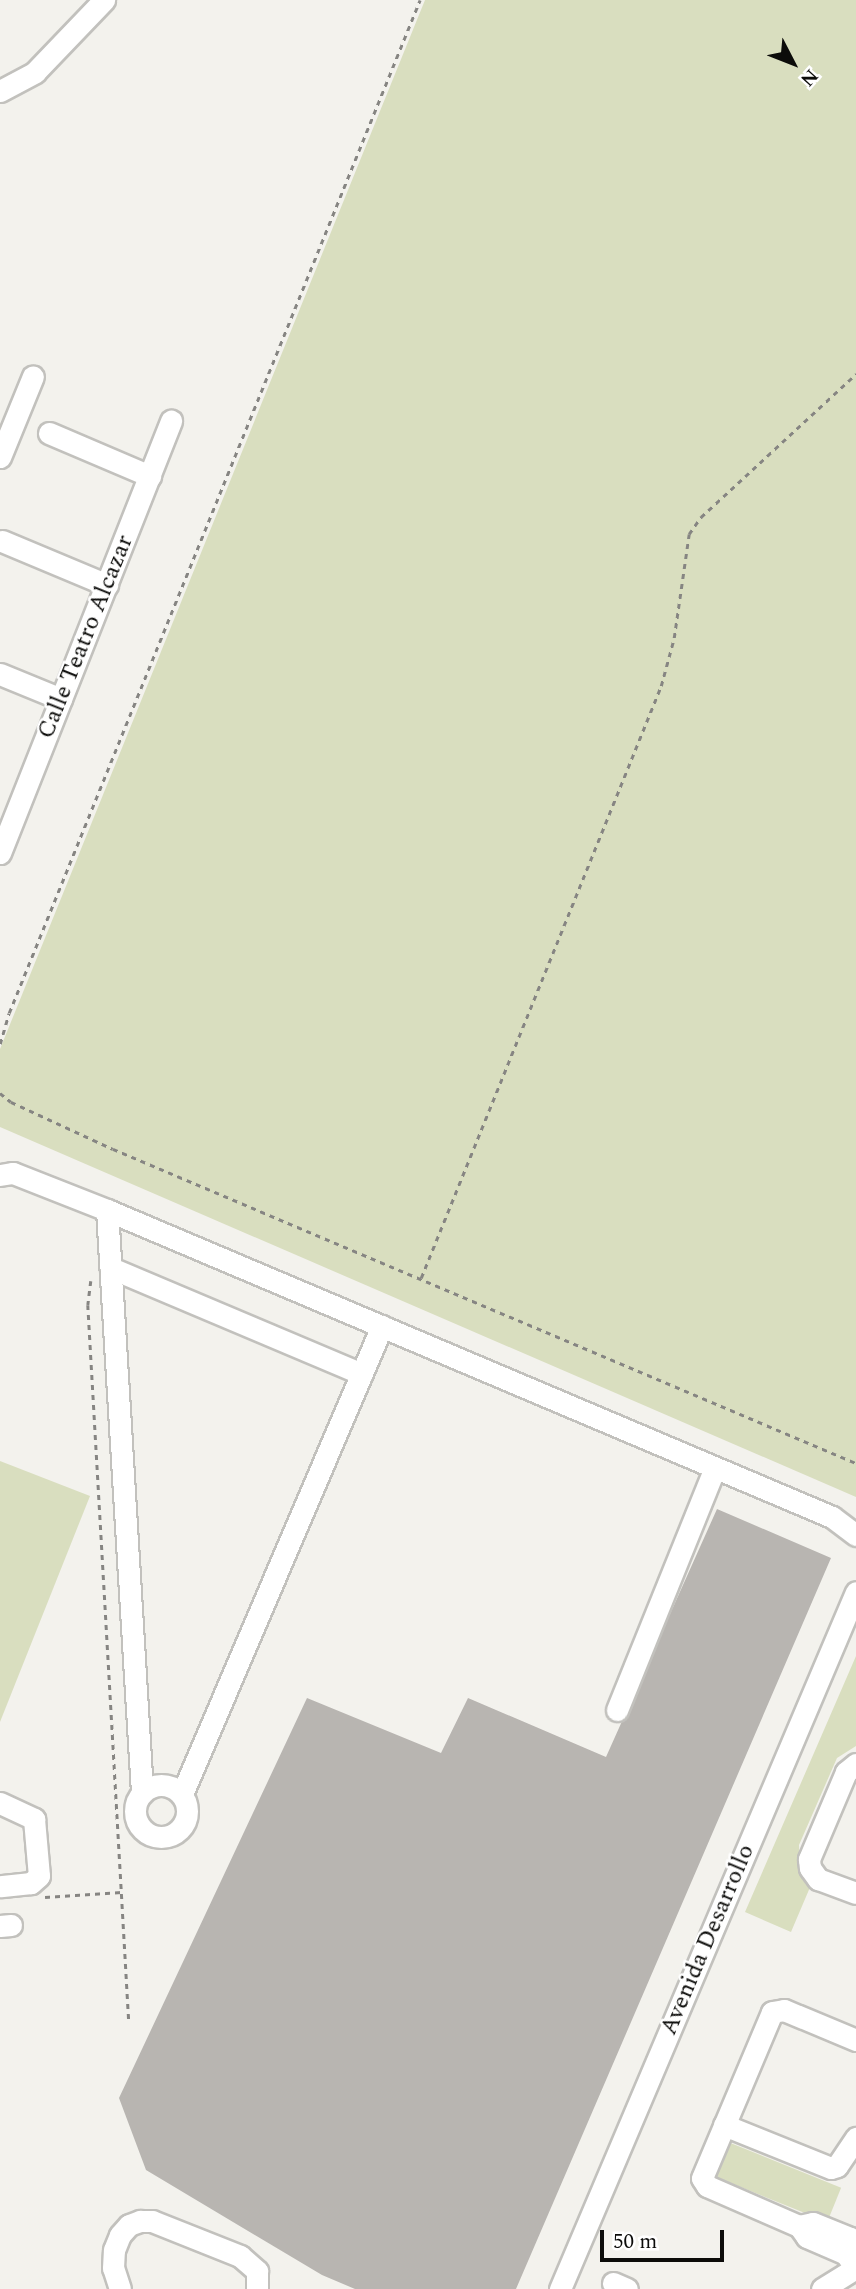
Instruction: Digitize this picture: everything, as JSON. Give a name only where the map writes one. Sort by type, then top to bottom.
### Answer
[{"type":"street","points":[[0,92],[35,72],[104,0]]},
{"type":"street","points":[[0,457],[33,376]]},
{"type":"street","name":"Calle Teatro Alcazar","points":[[0,853],[8,809],[61,699],[171,421]]},
{"type":"street","points":[[49,433],[150,475]]},
{"type":"street","points":[[2,541],[107,585]]},
{"type":"street","points":[[0,674],[61,699]]},
{"type":"street","points":[[0,1175],[13,1174],[107,1210],[832,1517],[856,1535]]},
{"type":"street","points":[[107,1210],[142,1793]]},
{"type":"street","points":[[111,1268],[362,1374]]},
{"type":"street","points":[[182,1794],[382,1326]]},
{"type":"street","points":[[617,1710],[715,1468]]},
{"type":"street","name":"Avenida Desarrollo","points":[[560,2289],[856,1592]]},
{"type":"street","points":[[856,1764],[846,1772],[809,1859],[810,1868],[818,1878],[856,1894]]},
{"type":"street","points":[[166,1785],[182,1794],[187,1808],[184,1824],[171,1835],[163,1837],[147,1832],[136,1818],[137,1800],[150,1787],[166,1785]]},
{"type":"street","points":[[0,1803],[34,1819],[39,1875],[31,1883],[0,1885]]},
{"type":"street","points":[[822,2289],[856,2268],[846,2254],[807,2237],[799,2226],[702,2182],[772,2012],[784,2010],[856,2040]]},
{"type":"street","points":[[724,2124],[831,2168],[837,2166],[856,2138]]},
{"type":"street","points":[[117,2288],[113,2268],[114,2249],[120,2235],[129,2225],[152,2221],[250,2263],[257,2271],[257,2289]]},
{"type":"street","points":[[799,2226],[813,2223],[856,2243]]},
{"type":"path","points":[[0,1044],[9,1013],[420,0]]},
{"type":"path","points":[[421,1278],[661,686],[674,638],[689,534],[701,517],[856,374]]},
{"type":"path","points":[[0,1093],[11,1102],[113,1149],[856,1463]]},
{"type":"path","points":[[111,1268],[92,1280],[88,1306],[129,2022]]},
{"type":"path","points":[[41,1897],[122,1892]]},
{"type":"green space","points":[[425,0],[856,0],[856,1497],[0,1127],[0,1049]]},
{"type":"green space","points":[[0,1461],[90,1496],[0,1722]]},
{"type":"green space","points":[[856,1656],[856,1746],[837,1758],[799,1845],[800,1866],[811,1885],[791,1932],[745,1912]]},
{"type":"green space","points":[[728,2142],[841,2188],[827,2222],[714,2176]]},
{"type":"building","points":[[717,1509],[831,1558],[516,2289],[355,2289],[322,2275],[146,2170],[119,2098],[307,1698],[441,1753],[468,1698],[606,1757]]}]
